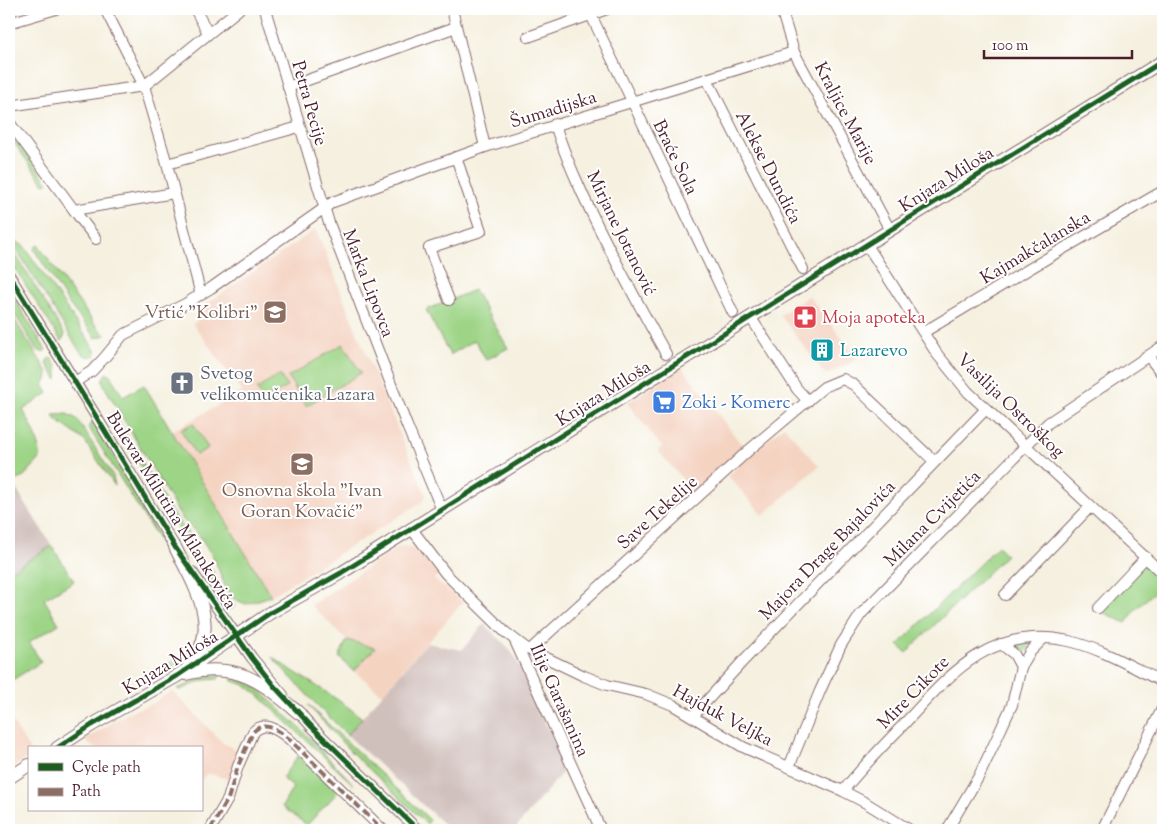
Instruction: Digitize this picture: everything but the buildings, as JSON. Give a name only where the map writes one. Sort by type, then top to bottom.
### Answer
[{"type":"main road","name":"Knjaza Miloša","points":[[60,746],[99,720],[177,676],[270,613],[341,573],[1163,62]]},
{"type":"main road","points":[[175,547],[202,608],[205,631],[196,657],[177,676]]},
{"type":"main road","points":[[177,676],[212,670],[239,674],[260,682],[300,714]]},
{"type":"main road","points":[[9,778],[28,766]]},
{"type":"street","points":[[9,23],[56,9]]},
{"type":"street","points":[[105,9],[144,86],[167,164],[201,295]]},
{"type":"street","points":[[194,9],[208,33]]},
{"type":"street","points":[[9,106],[144,86],[239,9]]},
{"type":"street","name":"Petra Pecije","points":[[265,9],[324,207]]},
{"type":"street","points":[[452,9],[484,147]]},
{"type":"street","points":[[528,37],[606,9]]},
{"type":"street","name":"Kraljice Marije","points":[[780,9],[794,52],[890,230]]},
{"type":"street","name":"Braće Sola","points":[[591,15],[734,313]]},
{"type":"street","points":[[288,88],[456,27]]},
{"type":"street","name":"Šumadijska","points":[[324,207],[333,202],[484,147],[794,52]]},
{"type":"street","name":"Alekse Dundića","points":[[707,79],[803,269]]},
{"type":"street","points":[[9,122],[96,239]]},
{"type":"street","name":"Mirjane Jotanović","points":[[555,124],[566,155],[591,211],[626,282],[666,354]]},
{"type":"street","points":[[167,164],[299,127]]},
{"type":"street","points":[[449,300],[429,248],[481,231],[456,157]]},
{"type":"street","name":"Kajmakčalanska","points":[[924,332],[1163,191]]},
{"type":"street","points":[[74,210],[174,193]]},
{"type":"street","points":[[76,382],[92,371],[105,358],[123,335],[201,295],[324,207]]},
{"type":"street","name":"Marka Lipovca","points":[[324,207],[407,426],[442,510]]},
{"type":"street","name":"Vasilija Ostroškog","points":[[868,245],[937,354],[952,374],[986,409],[1027,445],[1090,507],[1163,574]]},
{"type":"street","name":"Bulevar Milutina Milankovića","points":[[9,275],[175,547],[274,686],[410,828]]},
{"type":"street","points":[[751,318],[797,389],[808,401]]},
{"type":"street","name":"Milana Cvijetića","points":[[789,767],[841,646],[861,614],[1027,445],[1059,415],[1163,346]]},
{"type":"street","points":[[1148,356],[1163,375]]},
{"type":"street","name":"Save Tekelije","points":[[530,650],[749,450],[831,384],[843,379],[848,381],[934,461]]},
{"type":"street","name":"Majora Drage Bajalovića","points":[[693,716],[744,660],[986,409]]},
{"type":"street","points":[[1005,594],[1090,507]]},
{"type":"street","name":"Ilije Garašanina","points":[[411,528],[446,574],[515,640],[602,830]]},
{"type":"street","points":[[1098,608],[1146,558]]},
{"type":"street","points":[[947,830],[979,776],[1012,705],[1021,667],[1030,652],[1044,638]]},
{"type":"street","name":"Mire Cikote","points":[[843,791],[954,671],[979,654],[1001,644],[1020,639],[1044,638],[1069,641],[1087,646],[1163,682]]},
{"type":"street","name":"Hajduk Veljka","points":[[515,640],[530,650],[584,676],[607,685],[659,699],[693,716],[754,752],[866,803],[910,830]]},
{"type":"street","points":[[1001,644],[1014,654],[1021,667]]},
{"type":"street","points":[[1102,830],[1163,707]]},
{"type":"street","points":[[210,830],[228,799],[238,766],[253,732],[259,727],[270,726],[288,738],[383,830]]},
{"type":"shaded area","name":"Osnovna škola \"Ivan Goran Kovačić\"","points":[[316,229],[426,496],[423,501],[271,596],[172,431],[242,392],[193,324],[203,316],[199,309]]},
{"type":"shaded area","points":[[809,296],[858,359],[826,375],[780,315]]},
{"type":"shaded area","points":[[682,367],[744,448],[695,493],[658,451],[662,447],[627,403]]},
{"type":"shaded area","points":[[784,426],[819,466],[763,515],[728,476]]},
{"type":"shaded area","points":[[9,478],[52,546],[9,572]]},
{"type":"shaded area","points":[[399,547],[412,548],[418,553],[438,574],[434,579],[463,602],[382,694],[354,671],[374,648],[347,640],[311,605]]},
{"type":"shaded area","points":[[484,624],[506,645],[515,657],[566,768],[514,830],[450,830],[347,735],[427,643],[462,650]]},
{"type":"shaded area","points":[[172,691],[223,743],[240,753],[231,780],[207,773],[202,779],[202,746],[92,746],[85,740],[129,712],[152,704]]},
{"type":"shaded area","points":[[9,716],[28,747],[28,758],[9,770]]},
{"type":"green space","points":[[9,129],[48,183],[44,184],[9,136]]},
{"type":"green space","points":[[10,239],[24,246],[95,350],[96,355],[87,356],[79,350]]},
{"type":"green space","points":[[9,244],[65,335],[61,341],[9,259]]},
{"type":"green space","points":[[38,245],[97,327],[105,335],[96,338],[69,304],[35,251],[34,248]]},
{"type":"green space","points":[[9,290],[46,350],[42,352],[37,350],[9,305]]},
{"type":"green space","points":[[474,290],[508,348],[486,360],[475,340],[450,355],[426,310]]},
{"type":"green space","points":[[9,311],[48,373],[47,380],[43,385],[48,393],[23,410],[37,440],[40,459],[23,477],[12,483],[9,478]]},
{"type":"green space","points":[[343,344],[361,373],[306,406],[288,377]]},
{"type":"green space","points":[[51,358],[57,367],[57,380],[47,364],[47,360]]},
{"type":"green space","points":[[106,373],[110,375],[123,397],[144,385],[271,596],[246,604],[232,597],[226,589],[215,560],[199,535],[184,521],[178,512],[106,389],[102,380]]},
{"type":"green space","points":[[280,375],[287,387],[264,401],[257,389]]},
{"type":"green space","points":[[113,412],[171,512],[193,539],[190,540],[168,515],[111,414]]},
{"type":"green space","points":[[67,414],[77,419],[113,476],[115,486],[84,440],[55,419],[53,415]]},
{"type":"green space","points":[[92,422],[121,468],[167,552],[89,428]]},
{"type":"green space","points":[[193,423],[208,448],[196,455],[181,430]]},
{"type":"green space","points":[[52,546],[74,581],[44,599],[59,624],[29,642],[41,662],[9,682],[9,572]]},
{"type":"green space","points":[[998,546],[1006,555],[906,653],[898,645]]},
{"type":"green space","points":[[1141,562],[1163,584],[1135,610],[1126,623],[1098,610]]},
{"type":"green space","points":[[212,569],[223,596],[235,606],[231,610],[219,598],[209,571]]},
{"type":"green space","points":[[347,640],[375,648],[354,671],[339,657]]},
{"type":"green space","points":[[200,642],[183,663],[149,678],[149,675],[184,654],[195,643]]},
{"type":"green space","points":[[1032,643],[1022,657],[1011,645]]},
{"type":"green space","points":[[272,657],[340,702],[362,718],[347,735]]},
{"type":"green space","points":[[220,674],[218,679],[204,680],[180,690],[177,689],[206,676]]},
{"type":"green space","points":[[232,675],[256,687],[305,733],[354,785],[257,694],[245,685],[233,681]]},
{"type":"green space","points":[[308,705],[430,820],[427,824],[350,751]]},
{"type":"green space","points":[[298,756],[338,792],[307,825],[282,807],[293,787],[282,778]]},
{"type":"marked path","points":[[210,830],[228,799],[238,766],[253,732],[257,728],[262,727],[275,729],[288,738],[383,830]]},
{"type":"cycle path","points":[[60,746],[92,725],[177,676],[270,613],[341,573],[1163,61]]},
{"type":"cycle path","points":[[9,275],[175,547],[252,658],[274,686],[312,727],[418,830]]},
{"type":"place","name":"Vrtić \"Kolibri\"","points":[[275,312]]},
{"type":"place","name":"Moja apoteka","points":[[805,317]]},
{"type":"place","name":"Lazarevo","points":[[822,350]]},
{"type":"place","name":"Svetog velikomučenika Lazara","points":[[182,383]]},
{"type":"place","name":"Zoki - Komerc","points":[[664,402]]},
{"type":"place","name":"Osnovna škola \"Ivan Goran Kovačić\"","points":[[302,464]]}]
